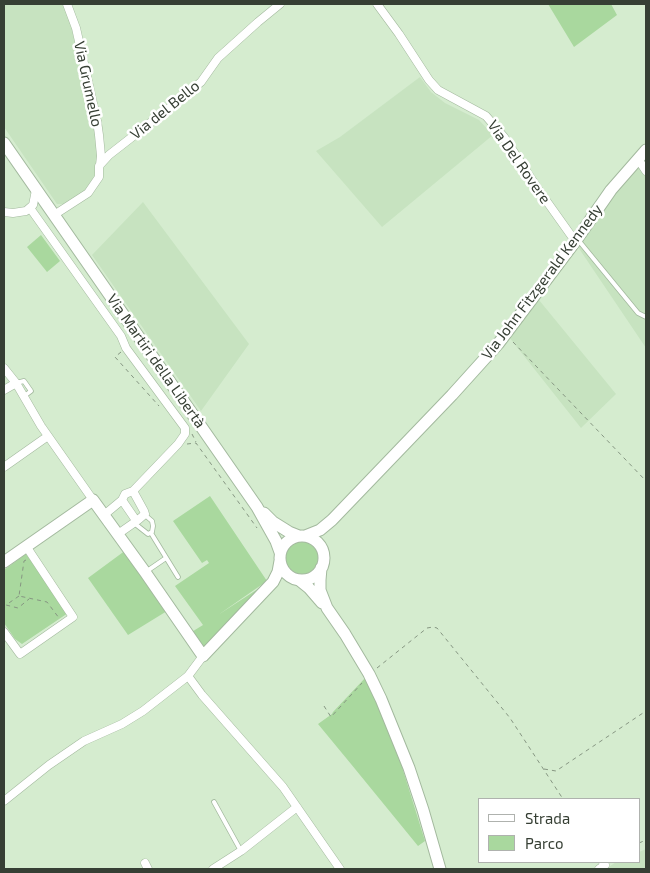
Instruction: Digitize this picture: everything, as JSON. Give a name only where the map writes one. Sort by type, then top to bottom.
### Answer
[{"type":"main road","name":"Via Martiri della Libertà","points":[[4,143],[257,506],[276,541],[280,556]]},
{"type":"main road","name":"Via John Fitzgerald Kennedy","points":[[302,536],[320,530],[332,520],[452,395],[498,344],[611,190],[646,150]]},
{"type":"main road","points":[[4,562],[29,551],[93,500],[203,656],[276,577],[283,546],[292,538],[302,536],[314,540],[321,548],[324,555],[321,568],[320,590],[326,608]]},
{"type":"main road","name":"Via Martiri della Libertà","points":[[257,506],[273,522],[289,532],[302,536]]},
{"type":"main road","name":"Via John Fitzgerald Kennedy","points":[[321,548],[332,520]]},
{"type":"main road","points":[[280,556],[282,569],[287,575],[297,579],[309,588],[326,608],[345,634],[369,674],[390,719],[409,768],[440,869]]},
{"type":"main road","points":[[262,593],[280,583],[311,578],[321,568]]},
{"type":"street","name":"Via Grumello","points":[[67,4],[76,28],[92,99],[99,135],[101,156],[99,166]]},
{"type":"street","name":"Via del Bello","points":[[54,215],[88,193],[99,177],[99,166],[109,154],[200,82],[218,58],[280,4]]},
{"type":"street","name":"Via Del Rovere","points":[[377,4],[429,80],[438,90],[486,116],[504,137],[538,190],[576,240]]},
{"type":"street","points":[[638,159],[646,171]]},
{"type":"street","points":[[4,212],[26,211],[33,205],[36,190]]},
{"type":"street","points":[[30,208],[121,336],[126,348],[185,428],[185,434],[178,444],[133,491],[125,494],[122,500],[104,515]]},
{"type":"street","points":[[4,368],[16,383],[48,436],[93,500]]},
{"type":"street","points":[[4,390],[16,383]]},
{"type":"street","points":[[4,468],[48,436]]},
{"type":"street","points":[[118,534],[145,514],[133,491]]},
{"type":"street","points":[[122,500],[136,522]]},
{"type":"street","points":[[4,632],[20,654],[73,617],[29,551]]},
{"type":"street","points":[[4,801],[49,765],[84,741],[122,724],[143,711],[188,676],[203,656]]},
{"type":"street","points":[[188,676],[264,765],[297,807],[340,869]]},
{"type":"street","points":[[213,869],[241,851],[297,807]]},
{"type":"lane","points":[[576,240],[638,313],[646,317]]},
{"type":"lane","points":[[145,514],[152,521],[153,526],[150,534]]},
{"type":"lane","points":[[136,522],[144,532],[150,534],[178,577]]},
{"type":"lane","points":[[145,572],[166,558]]},
{"type":"lane","points":[[214,802],[241,851]]},
{"type":"path","points":[[512,341],[646,481]]},
{"type":"path","points":[[114,357],[159,407]]},
{"type":"path","points":[[196,443],[188,444],[181,448],[178,444],[191,431],[196,443],[257,528],[267,526]]},
{"type":"path","points":[[19,596],[24,561],[29,551]]},
{"type":"path","points":[[5,605],[19,596],[47,602],[63,624]]},
{"type":"path","points":[[5,605],[18,608],[29,598]]},
{"type":"path","points":[[324,706],[331,717],[369,674],[427,628],[437,628],[510,718],[561,798]]},
{"type":"path","points":[[543,769],[556,771],[646,711]]},
{"type":"shaded area","points":[[4,4],[63,4],[70,19],[77,55],[90,97],[98,163],[89,186],[81,195],[65,204],[57,204],[4,127]]},
{"type":"shaded area","points":[[420,77],[431,92],[445,103],[479,120],[493,135],[382,227],[316,151],[340,137]]},
{"type":"shaded area","points":[[646,157],[646,348],[578,247],[616,189]]},
{"type":"shaded area","points":[[143,202],[249,344],[201,411],[92,255]]},
{"type":"shaded area","points":[[539,300],[616,394],[581,428],[509,337]]},
{"type":"shaded area","points":[[646,849],[646,869],[606,869],[615,863],[640,863],[640,852]]},
{"type":"green space","points":[[548,4],[611,4],[617,15],[574,47]]},
{"type":"green space","points":[[41,235],[60,261],[47,272],[27,247]]},
{"type":"green space","points":[[210,496],[267,581],[218,615],[267,583],[207,647],[198,645],[190,633],[203,625],[175,586],[209,563],[207,560],[202,563],[173,521]]},
{"type":"green space","points":[[302,542],[314,546],[318,558],[314,570],[302,574],[290,570],[286,558],[290,546]]},
{"type":"green space","points":[[126,550],[167,611],[128,635],[88,578]]},
{"type":"green space","points":[[26,554],[68,613],[22,644],[15,639],[4,623],[4,570]]},
{"type":"green space","points":[[366,677],[389,725],[425,841],[418,846],[318,724],[332,714]]}]
